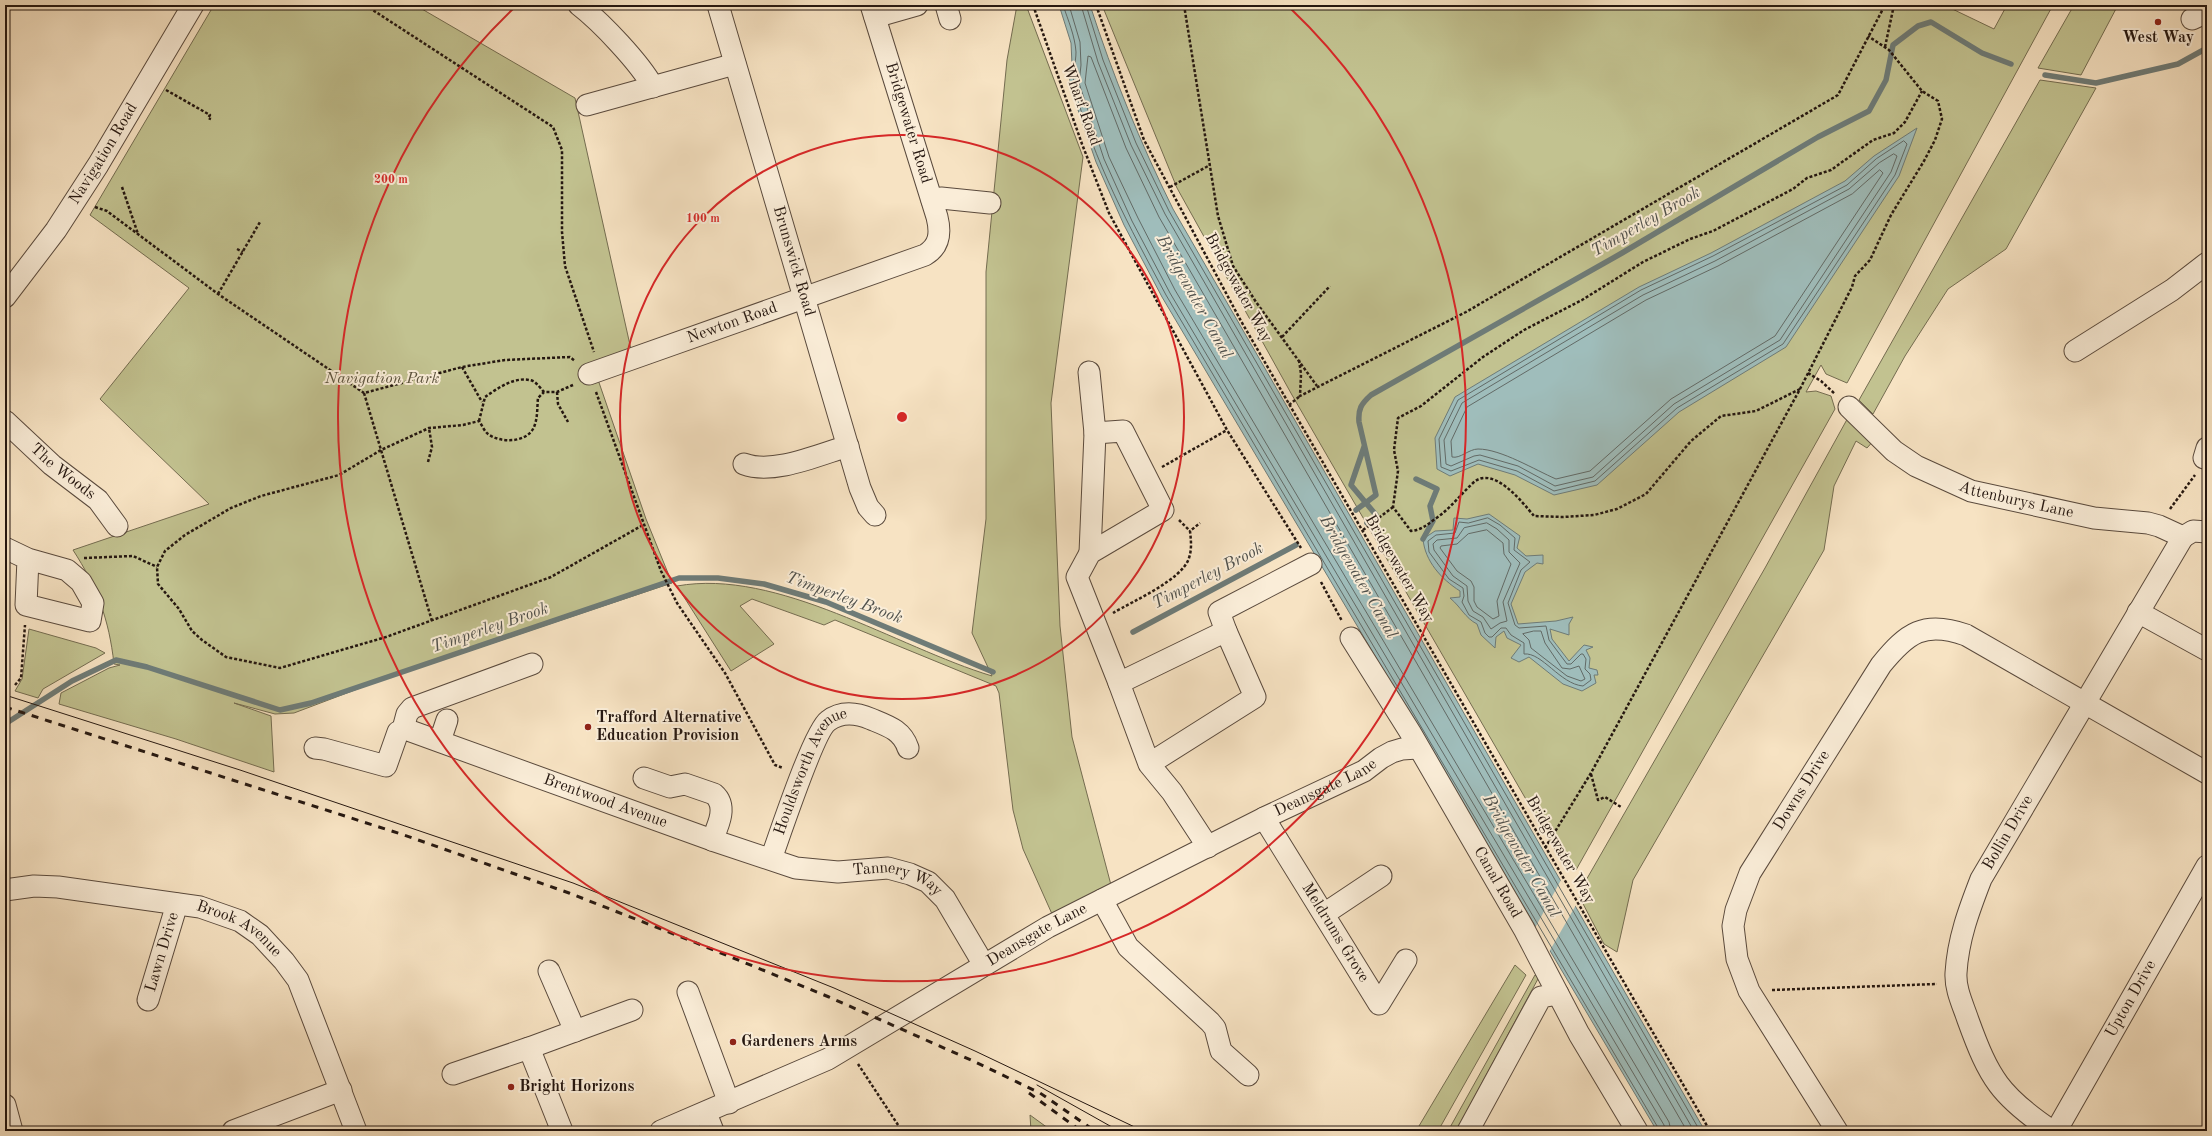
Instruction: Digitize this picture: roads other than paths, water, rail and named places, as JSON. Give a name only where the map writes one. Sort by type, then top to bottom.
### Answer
[{"type":"street","name":"Navigation Road","points":[[5,297],[44,247],[76,200],[193,5]]},
{"type":"street","points":[[579,5],[592,15],[640,68],[653,87]]},
{"type":"street","name":"Brunswick Road","points":[[718,5],[803,298],[864,500],[875,515]]},
{"type":"street","points":[[873,11],[917,5]]},
{"type":"street","name":"Bridgewater Road","points":[[873,11],[932,200],[938,222],[938,241]]},
{"type":"street","points":[[587,105],[735,64]]},
{"type":"street","points":[[932,200],[941,198],[990,203]]},
{"type":"street","name":"Newton Road","points":[[592,370],[925,255],[932,250],[938,241]]},
{"type":"street","points":[[2075,351],[2172,290],[2207,264]]},
{"type":"street","points":[[1089,372],[1095,434],[1090,553],[1077,577],[1149,764],[1172,792],[1208,847]]},
{"type":"street","name":"Attenburys Lane","points":[[1849,407],[1894,451],[1916,466],[1971,491],[2094,518],[2159,526],[2183,537]]},
{"type":"street","name":"The Woods","points":[[5,421],[52,466],[98,500],[117,526]]},
{"type":"street","points":[[1090,553],[1163,510],[1123,431],[1095,434]]},
{"type":"street","points":[[744,464],[755,468],[770,468],[848,446]]},
{"type":"street","points":[[2183,537],[2193,531],[2207,532]]},
{"type":"street","name":"Bollin Drive","points":[[2052,1131],[2021,1109],[1997,1084],[1981,1056],[1956,983],[1960,938],[1967,915],[1982,879],[2183,537]]},
{"type":"street","points":[[5,548],[28,559],[67,570],[81,582],[93,603],[90,621],[26,605],[28,559]]},
{"type":"street","points":[[1149,764],[1255,697],[1219,612],[1311,564]]},
{"type":"street","points":[[2138,612],[2207,650]]},
{"type":"street","name":"Downs Drive","points":[[1837,1131],[1749,991],[1737,959],[1734,940],[1736,910],[1740,894],[1750,873],[1881,665],[1900,642],[1918,631],[1933,628],[1952,630],[1966,635],[2086,702]]},
{"type":"street","points":[[1119,683],[1226,631]]},
{"type":"street","name":"Canal Road","points":[[1351,638],[1410,732],[1417,748],[1524,929],[1558,994],[1637,1131]]},
{"type":"street","points":[[421,735],[407,714],[412,708],[532,664]]},
{"type":"street","points":[[2086,702],[2207,773]]},
{"type":"street","name":"Houldsworth Avenue","points":[[771,860],[802,775],[823,725],[832,718],[843,714],[861,715],[891,728],[902,735],[908,748]]},
{"type":"street","points":[[315,748],[324,749],[386,766],[398,732],[421,735],[447,720]]},
{"type":"street","name":"Brentwood Avenue","points":[[421,735],[771,860]]},
{"type":"street","name":"Deansgate Lane","points":[[661,1131],[709,1122],[729,1103],[801,1072],[848,1048],[897,1016],[1020,943],[1264,818],[1364,771],[1381,758],[1392,752],[1402,749],[1417,748]]},
{"type":"street","points":[[644,778],[670,787],[685,784],[714,794],[718,797],[721,812],[712,840]]},
{"type":"street","name":"Meldrums Grove","points":[[1264,818],[1379,1004],[1406,960]]},
{"type":"street","name":"Tannery Way","points":[[771,860],[796,868],[827,871],[888,868],[918,877],[928,882],[945,899],[984,965]]},
{"type":"street","name":"Upton Drive","points":[[2056,1131],[2207,866]]},
{"type":"street","points":[[1324,914],[1381,876]]},
{"type":"street","name":"Brook Avenue","points":[[5,890],[34,886],[58,886],[215,911],[240,921],[260,935],[279,955],[298,980],[356,1131]]},
{"type":"street","points":[[1102,900],[1128,947],[1210,1022],[1215,1028],[1217,1044],[1221,1051],[1248,1074]]},
{"type":"street","name":"Lawn Drive","points":[[148,1000],[177,904]]},
{"type":"street","points":[[549,971],[575,1031]]},
{"type":"street","points":[[688,992],[729,1103]]},
{"type":"street","points":[[1468,1131],[1541,998],[1558,994]]},
{"type":"street","points":[[453,1074],[632,1010]]},
{"type":"street","points":[[528,1048],[562,1131]]},
{"type":"street","points":[[233,1131],[341,1090]]},
{"type":"street","points":[[5,1105],[12,1131]]},
{"type":"water","name":"Bridgewater Canal","points":[[1059,5],[1090,5],[1128,108],[1149,159],[1173,209],[1705,1131],[1657,1131],[1162,297],[1124,225],[1096,162],[1069,84],[1072,65],[1071,43]]},
{"type":"water","points":[[1917,128],[1899,176],[1786,347],[1679,412],[1597,485],[1554,495],[1515,475],[1478,464],[1450,476],[1437,469],[1435,438],[1455,397],[1639,287],[1711,253],[1845,181],[1874,156]]},
{"type":"water","points":[[1489,514],[1520,536],[1517,548],[1526,556],[1543,555],[1543,564],[1537,563],[1525,572],[1511,604],[1518,624],[1556,621],[1573,617],[1569,624],[1569,635],[1550,629],[1552,639],[1569,661],[1584,645],[1593,647],[1586,650],[1590,658],[1589,668],[1597,670],[1598,675],[1594,675],[1596,683],[1582,691],[1563,684],[1529,657],[1519,662],[1511,658],[1521,645],[1507,638],[1504,631],[1496,637],[1495,648],[1481,635],[1477,624],[1469,619],[1450,598],[1460,597],[1460,591],[1446,581],[1435,569],[1427,555],[1423,539],[1435,531],[1453,530],[1454,518],[1467,519]]},
{"type":"waterway","name":"Timperley Brook","points":[[1356,510],[1376,495],[1359,422],[1361,407],[1371,395],[1622,253],[1818,137],[1869,111],[1886,80],[1893,45],[1918,26],[1931,22],[1982,53],[2011,64]]},
{"type":"waterway","name":"Timperley Brook","points":[[2045,75],[2096,83],[2178,64],[2207,48]]},
{"type":"waterway","points":[[1364,447],[1351,485],[1376,515],[1367,523]]},
{"type":"waterway","points":[[1416,479],[1437,489],[1430,506],[1433,521],[1423,539]]},
{"type":"waterway","name":"Timperley Brook","points":[[1133,632],[1296,545]]},
{"type":"waterway","name":"Timperley Brook","points":[[5,724],[72,681],[116,660],[147,667],[280,710],[311,703],[679,578],[718,578],[764,584],[826,602],[993,672]]},
{"type":"tram line","points":[[5,695],[240,770],[573,883],[834,988],[975,1051],[1143,1131]]},
{"type":"tram line","points":[[1037,1085],[1119,1131]]},
{"type":"railway","points":[[5,707],[404,835],[569,893],[829,997],[971,1060],[1040,1093],[1095,1131]]},
{"type":"railway","points":[[1029,1093],[1081,1131]]},
{"type":"place","name":"West Way","points":[[2158,22]]},
{"type":"place","name":"Trafford Alternative Education Provision","points":[[588,727]]},
{"type":"place","name":"Gardeners Arms","points":[[733,1042]]},
{"type":"place","name":"Bright Horizons","points":[[511,1087]]},
{"type":"park label","name":"Navigation Park","points":[[382,379]]}]
